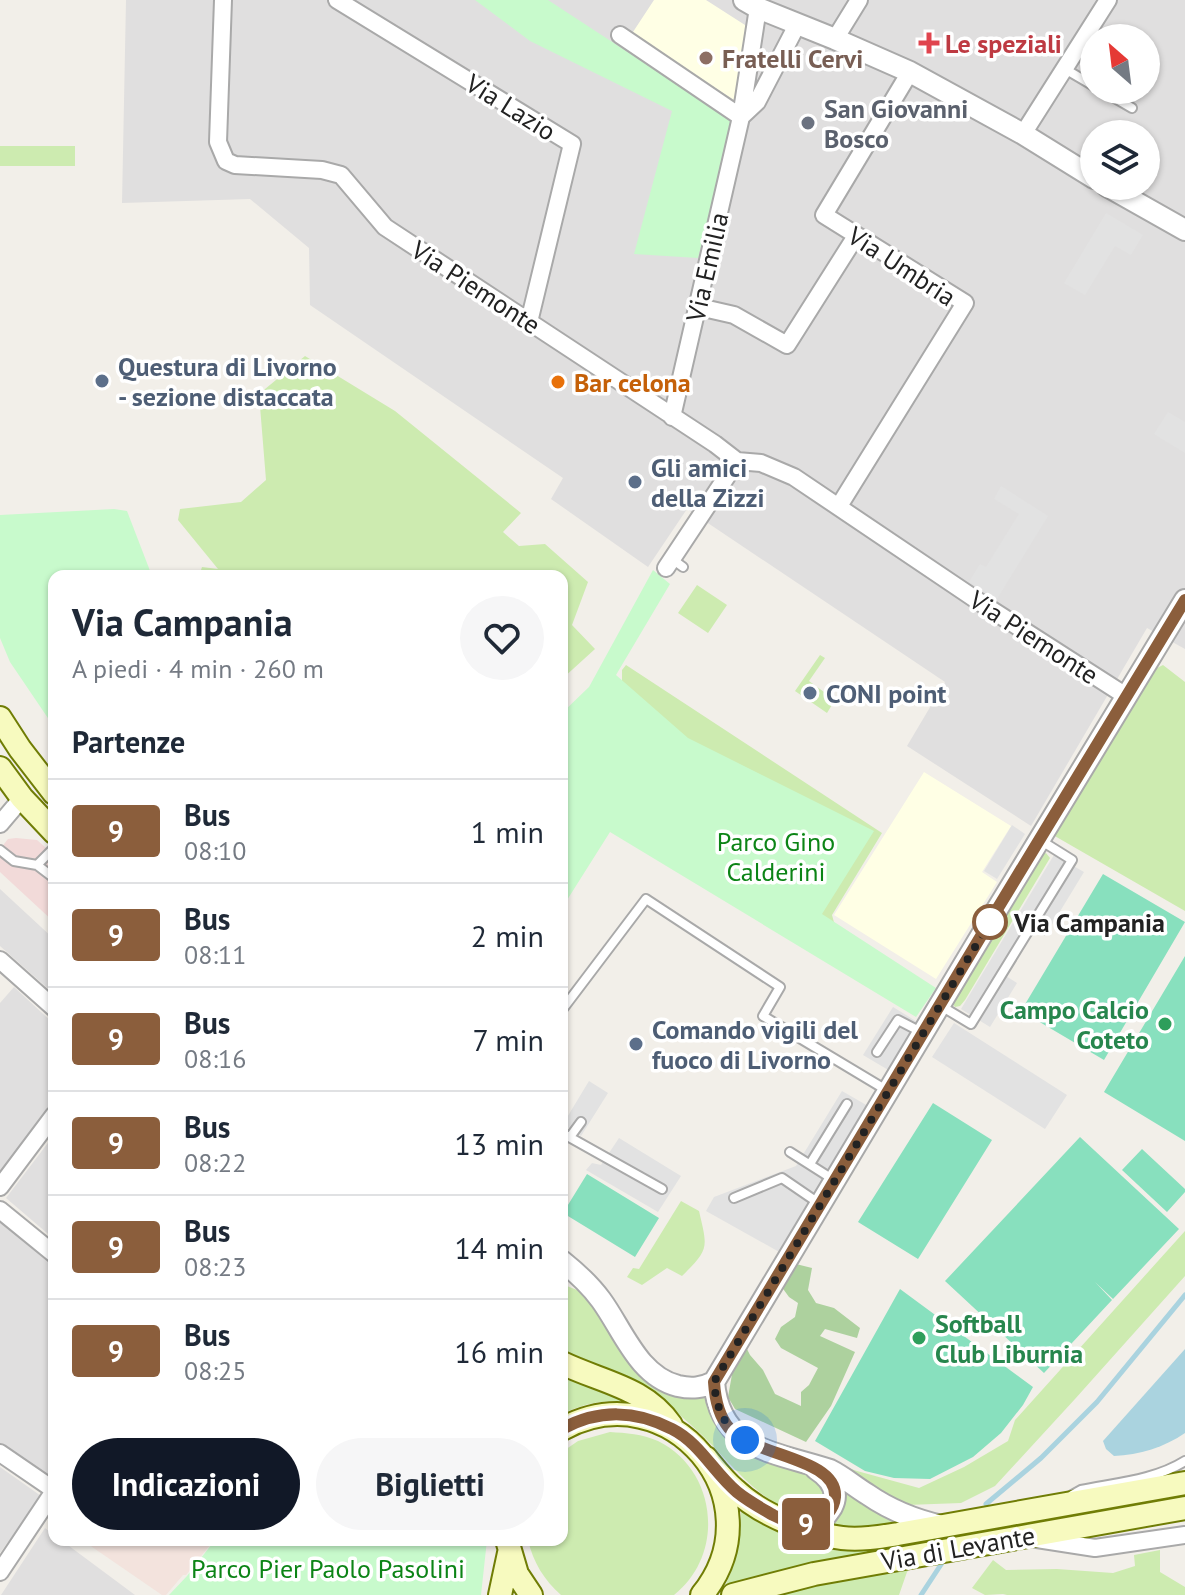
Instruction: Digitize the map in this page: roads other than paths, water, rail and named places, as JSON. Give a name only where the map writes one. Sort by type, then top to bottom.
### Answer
[{"type":"main road","points":[[0,718],[48,786],[22,798]]},
{"type":"main road","points":[[0,768],[48,826]]},
{"type":"main road","name":"Via di Levante","points":[[568,1365],[637,1393],[662,1412],[674,1429],[706,1458],[736,1492],[767,1512],[829,1536],[871,1538],[1185,1483]]},
{"type":"main road","points":[[568,1426],[585,1418],[620,1414],[643,1417],[674,1429]]},
{"type":"main road","points":[[702,1595],[719,1567],[726,1542],[728,1517],[723,1492],[706,1458]]},
{"type":"main road","name":"Via di Levante","points":[[733,1595],[814,1574],[1185,1508]]},
{"type":"main road","points":[[500,1595],[508,1546]]},
{"type":"main road","points":[[508,1546],[517,1574],[531,1595]]},
{"type":"street","name":"Via Piemonte","points":[[223,0],[218,142],[223,156],[231,164],[322,170],[341,175],[385,227],[737,461],[761,463],[794,477],[1126,696]]},
{"type":"street","name":"Via Lazio","points":[[337,0],[572,144],[529,322]]},
{"type":"street","points":[[835,39],[859,0]]},
{"type":"street","points":[[1023,134],[1108,0]]},
{"type":"street","points":[[751,4],[910,72],[1080,169]]},
{"type":"street","name":"Via Emilia","points":[[672,417],[699,307],[751,4]]},
{"type":"street","name":"Via Emilia","points":[[734,107],[757,102],[797,25]]},
{"type":"street","points":[[625,34],[734,107]]},
{"type":"street","name":"Via Umbria","points":[[839,506],[965,303],[824,215],[910,72]]},
{"type":"street","points":[[1135,200],[1185,230]]},
{"type":"street","points":[[699,307],[734,315],[787,345],[856,236]]},
{"type":"street","points":[[671,568],[737,461]]},
{"type":"street","points":[[568,1266],[585,1280],[629,1345],[653,1373],[667,1382],[686,1387],[704,1387],[714,1382],[924,1034],[935,1006],[1185,600]]},
{"type":"street","points":[[0,824],[22,798]]},
{"type":"street","points":[[0,960],[48,1003]]},
{"type":"street","points":[[0,1187],[48,1123]]},
{"type":"street","points":[[0,1210],[48,1249]]},
{"type":"street","points":[[568,1277],[585,1280]]},
{"type":"street","name":"Via di Levante","points":[[714,1382],[720,1411],[736,1435],[757,1447],[840,1475],[905,1515],[943,1525]]},
{"type":"street","points":[[0,1453],[48,1487]]},
{"type":"street","points":[[798,1526],[822,1519],[834,1503],[830,1480],[809,1464]]},
{"type":"street","points":[[0,1572],[48,1500]]},
{"type":"street","points":[[1020,1536],[1095,1548],[1185,1535]]},
{"type":"lane","points":[[1065,69],[1080,78]]},
{"type":"lane","points":[[1125,104],[1132,108]]},
{"type":"lane","points":[[935,1006],[971,1024],[1072,860],[1040,840]]},
{"type":"lane","points":[[0,850],[14,861],[37,865],[48,873]]},
{"type":"lane","points":[[37,865],[48,854]]},
{"type":"lane","points":[[568,1002],[646,899],[780,987],[763,1016],[889,1092]]},
{"type":"lane","points":[[877,1052],[898,1020],[924,1034]]},
{"type":"lane","points":[[810,1164],[847,1104]]},
{"type":"lane","points":[[568,1133],[581,1122]]},
{"type":"lane","points":[[568,1136],[662,1189]]},
{"type":"lane","points":[[790,1152],[835,1180]]},
{"type":"lane","points":[[734,1198],[782,1178],[821,1204]]},
{"type":"lane","points":[[1053,1506],[1081,1490],[1152,1476],[1185,1461]]},
{"type":"water","points":[[1185,1349],[1185,1433],[1151,1449],[1114,1456],[1103,1441]]},
{"type":"waterway","points":[[986,1504],[1041,1458],[1097,1402],[1185,1295]]},
{"type":"waterway","points":[[921,1595],[942,1563]]},
{"type":"place","name":"Le speziali","points":[[929,43]]},
{"type":"place","name":"Fratelli Cervi","points":[[706,58]]},
{"type":"place","name":"San Giovanni Bosco","points":[[808,123]]},
{"type":"place","name":"Questura di Livorno - sezione distaccata","points":[[102,381]]},
{"type":"place","name":"Bar celona","points":[[558,382]]},
{"type":"place","name":"Gli amici della Zizzi","points":[[635,482]]},
{"type":"place","name":"CONI point","points":[[810,693]]},
{"type":"place","name":"Via Campania","points":[[990,922]]},
{"type":"place","name":"Campo Calcio Coteto","points":[[1165,1024]]},
{"type":"place","name":"Comando vigili del fuoco di Livorno","points":[[636,1044]]},
{"type":"place","name":"Softball Club Liburnia","points":[[919,1338]]},
{"type":"park label","name":"Parco Gino Calderini","points":[[776,856]]},
{"type":"park label","name":"Parco Pier Paolo Pasolini","points":[[328,1568]]}]
